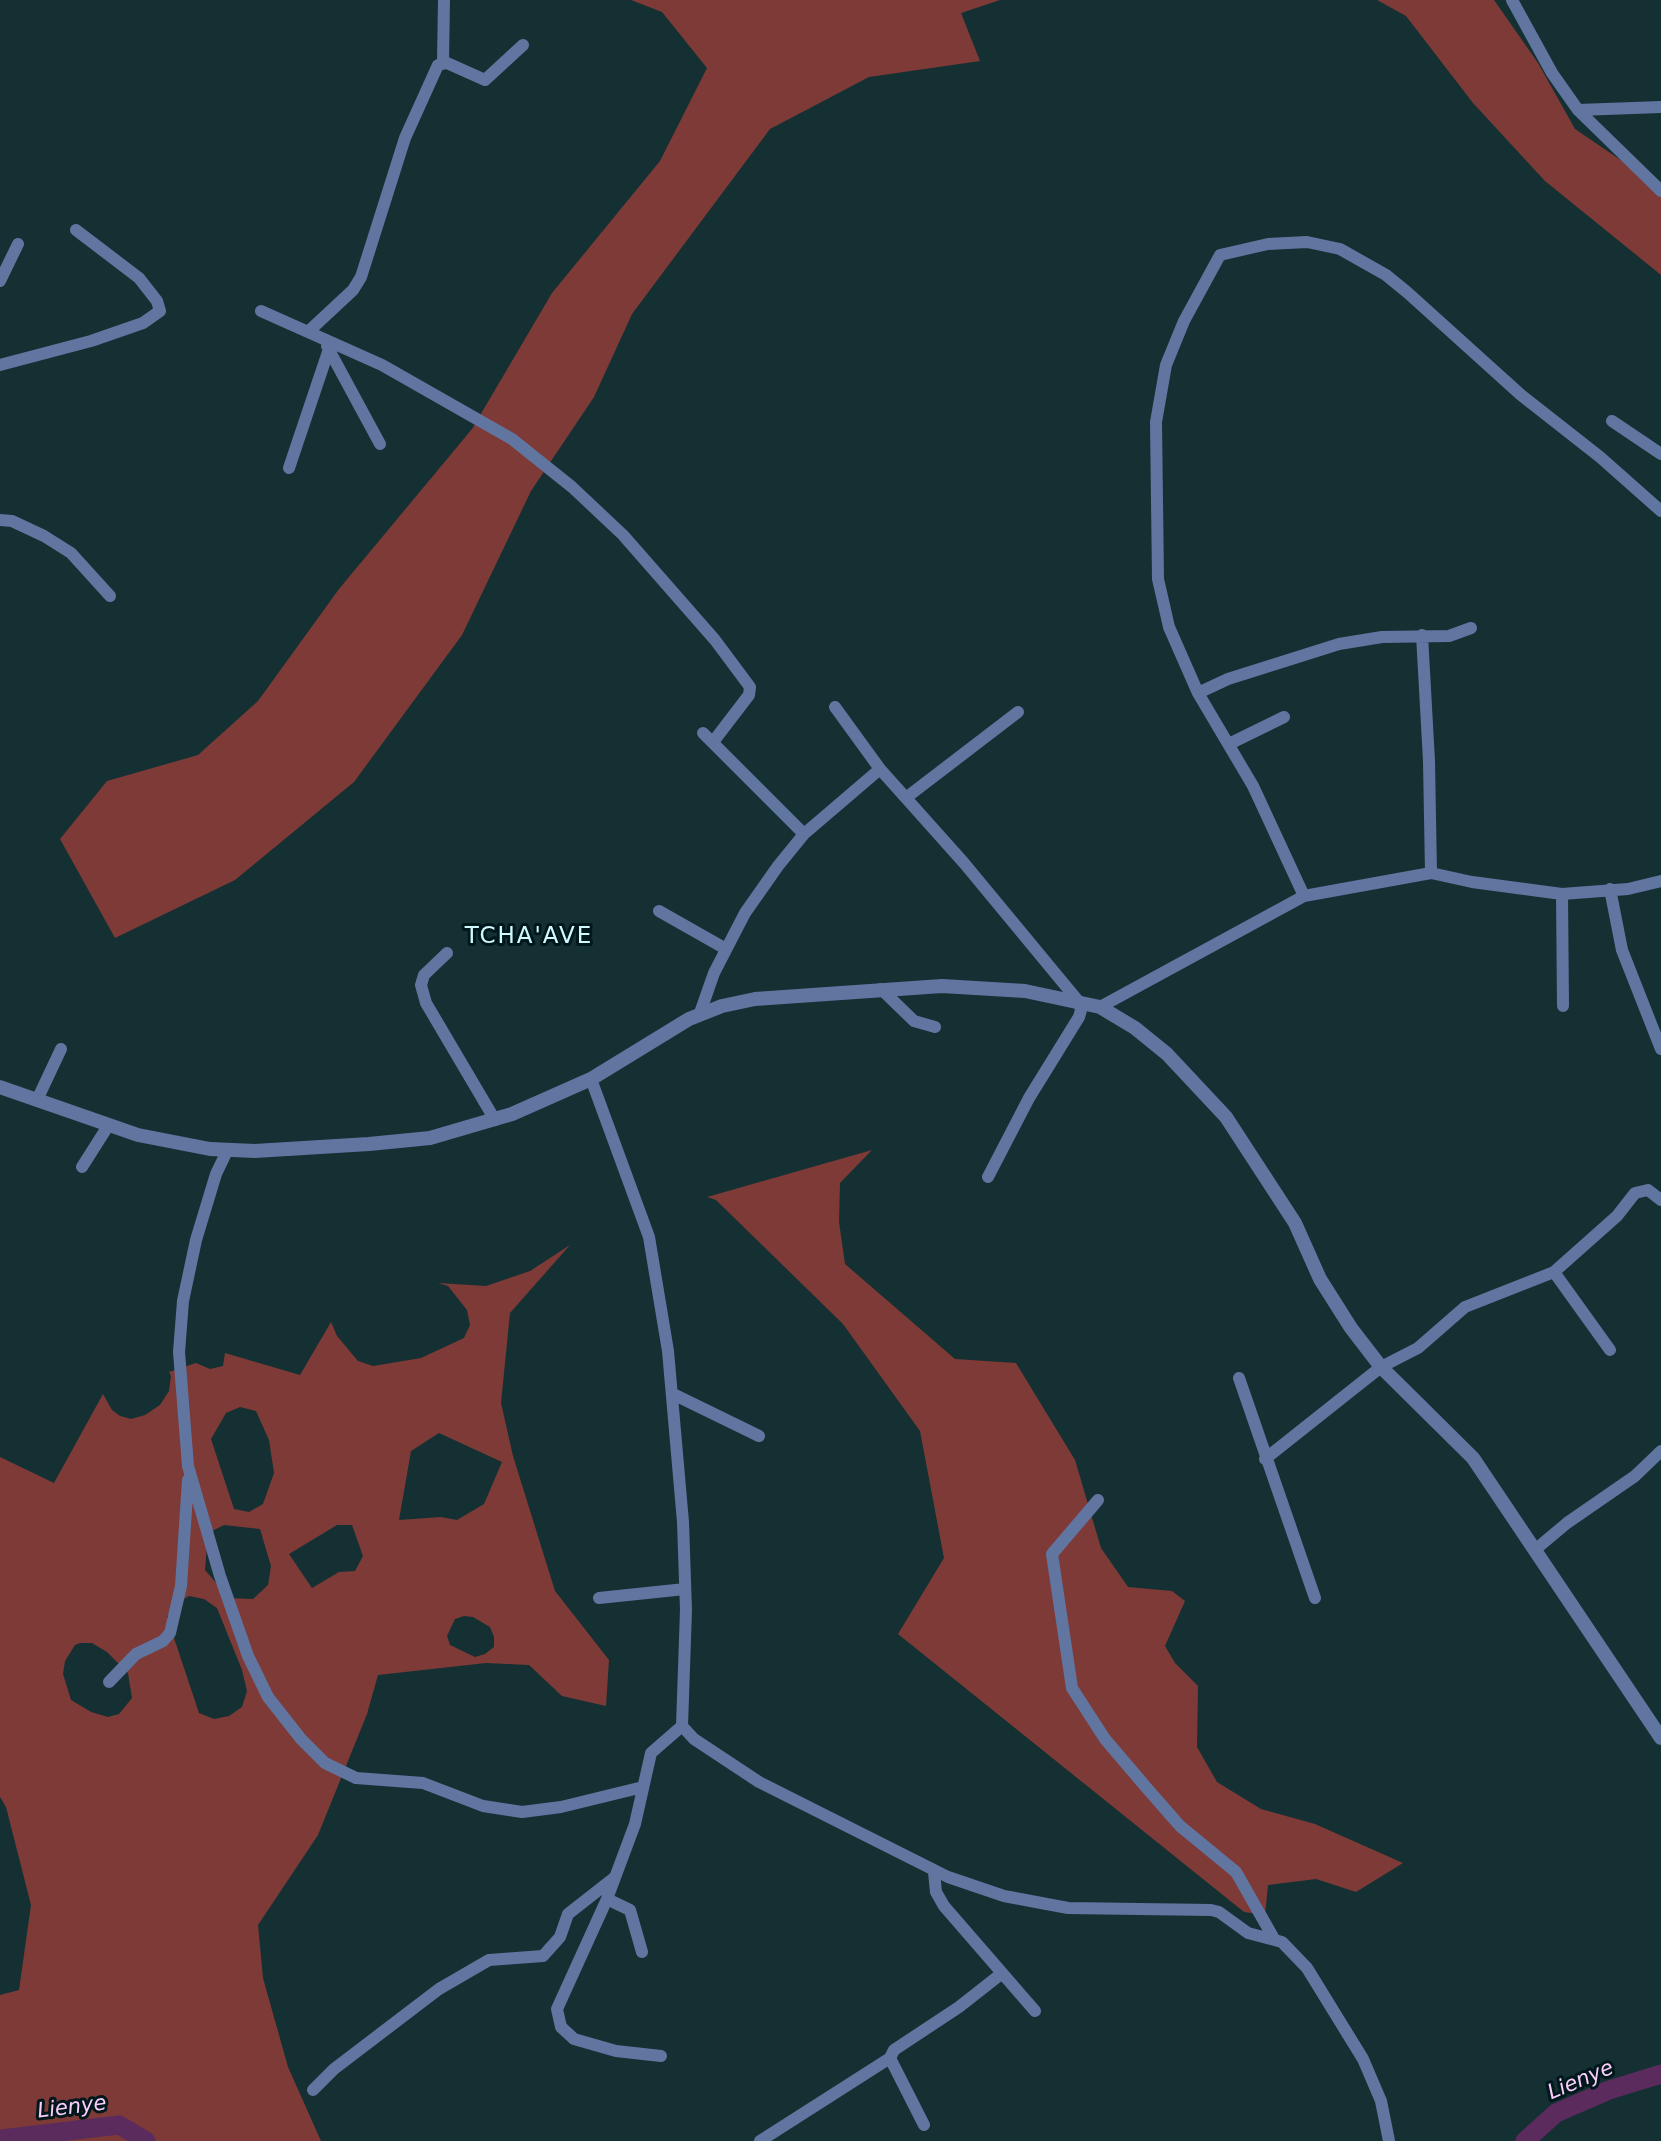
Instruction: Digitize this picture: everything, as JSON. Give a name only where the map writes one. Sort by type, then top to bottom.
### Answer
[{"type":"street","points":[[443,62],[444,0]]},
{"type":"street","points":[[1511,0],[1552,73],[1577,110],[1661,191]]},
{"type":"street","points":[[443,62],[485,80],[523,45]]},
{"type":"street","points":[[309,331],[353,290],[362,277],[405,138],[420,100],[438,65],[443,62]]},
{"type":"street","points":[[1577,110],[1661,107]]},
{"type":"street","points":[[0,365],[91,341],[143,323],[160,312],[157,301],[139,278],[76,230]]},
{"type":"street","points":[[1304,896],[1253,786],[1198,693],[1161,602],[1158,579],[1156,422],[1166,365],[1184,321],[1220,255],[1229,251],[1307,242],[1340,248],[1386,275],[1521,395],[1600,457],[1661,512]]},
{"type":"street","points":[[0,281],[18,244]]},
{"type":"street","points":[[261,310],[309,331],[326,344],[382,365],[512,439],[572,487],[623,535],[729,657],[750,687],[749,695],[708,738],[804,834]]},
{"type":"street","points":[[326,344],[380,444]]},
{"type":"street","points":[[289,468],[326,344]]},
{"type":"street","points":[[1612,421],[1661,454]]},
{"type":"street","points":[[0,520],[12,521],[71,553],[110,596]]},
{"type":"street","points":[[1198,693],[1228,678],[1328,647],[1382,637],[1449,636],[1471,628]]},
{"type":"street","points":[[1422,635],[1429,761],[1431,873]]},
{"type":"street","points":[[835,707],[880,769],[907,797],[1079,1002],[1079,1017],[1028,1098],[988,1177]]},
{"type":"street","points":[[907,797],[1018,712]]},
{"type":"street","points":[[1229,744],[1284,717]]},
{"type":"street","points":[[700,1013],[706,991],[745,913],[804,834],[880,769]]},
{"type":"street","points":[[1100,1007],[1304,896],[1431,873],[1472,882],[1562,894],[1661,881]]},
{"type":"street","points":[[1610,889],[1622,950],[1661,1049]]},
{"type":"street","points":[[1562,894],[1563,1006]]},
{"type":"street","points":[[659,911],[726,949]]},
{"type":"street","points":[[447,953],[424,975],[421,985],[426,1003],[495,1120]]},
{"type":"street","points":[[0,1087],[108,1126],[178,1144],[228,1151],[410,1141],[446,1135],[495,1120],[590,1079],[700,1013],[755,999],[942,985],[989,988],[1100,1007],[1135,1028],[1167,1054],[1226,1117],[1295,1223],[1326,1289],[1381,1367],[1473,1458],[1661,1738]]},
{"type":"street","points":[[881,989],[914,1021],[935,1027]]},
{"type":"street","points":[[37,1100],[61,1049]]},
{"type":"street","points":[[590,1079],[649,1237],[673,1394],[685,1589],[682,1726],[694,1739],[759,1782],[934,1872],[1004,1896],[1068,1908],[1211,1910],[1219,1912],[1248,1933],[1273,1937]]},
{"type":"street","points":[[82,1167],[108,1126]]},
{"type":"street","points":[[109,1682],[136,1654],[163,1641],[170,1633],[181,1586],[188,1466],[178,1352],[183,1301],[196,1240],[216,1174],[228,1151]]},
{"type":"street","points":[[1265,1459],[1381,1367],[1418,1348],[1465,1307],[1554,1272],[1617,1216],[1635,1193],[1648,1190],[1661,1200]]},
{"type":"street","points":[[1554,1272],[1610,1350]]},
{"type":"street","points":[[1239,1378],[1315,1598]]},
{"type":"street","points":[[673,1394],[759,1436]]},
{"type":"street","points":[[1536,1549],[1567,1523],[1635,1476],[1661,1451]]},
{"type":"street","points":[[188,1466],[209,1543],[248,1656],[268,1697],[301,1739],[333,1768],[356,1778],[423,1783],[483,1806],[522,1812],[561,1807],[643,1787]]},
{"type":"street","points":[[1098,1500],[1052,1554],[1072,1688],[1105,1738],[1180,1826],[1236,1872],[1273,1937],[1293,1951],[1307,1968],[1347,2029],[1374,2082],[1389,2141]]},
{"type":"street","points":[[598,1598],[685,1589]]},
{"type":"street","points":[[661,2056],[616,2051],[574,2039],[557,2019],[557,2009],[607,1899],[635,1824],[651,1753],[682,1726]]},
{"type":"street","points":[[934,1872],[936,1892],[944,1906],[1035,2011]]},
{"type":"street","points":[[313,2090],[334,2069],[439,1989],[489,1960],[543,1955],[560,1937],[568,1914],[614,1878]]},
{"type":"street","points":[[607,1899],[629,1910],[642,1952]]},
{"type":"street","points":[[760,2141],[890,2058],[894,2050],[959,2007],[1001,1974]]},
{"type":"street","points":[[890,2058],[923,2125]]},
{"type":"shaded area","points":[[631,0],[1000,0],[961,13],[980,61],[869,77],[770,129],[632,314],[594,397],[531,491],[462,635],[354,782],[235,880],[115,938],[60,839],[107,781],[198,755],[258,701],[339,589],[472,429],[552,293],[660,161],[707,68],[662,12]]},
{"type":"shaded area","points":[[1377,0],[1494,0],[1538,63],[1575,129],[1625,163],[1661,194],[1661,275],[1545,181],[1473,103],[1406,16]]},
{"type":"shaded area","points":[[872,1150],[840,1183],[839,1222],[845,1264],[955,1359],[1016,1363],[1075,1460],[1101,1548],[1128,1587],[1172,1591],[1185,1601],[1165,1646],[1175,1663],[1198,1686],[1197,1747],[1217,1782],[1261,1809],[1315,1824],[1403,1863],[1356,1892],[1316,1879],[1268,1885],[1265,1915],[1244,1912],[898,1634],[944,1558],[920,1431],[843,1324],[716,1200],[707,1197]]},
{"type":"shaded area","points":[[570,1245],[510,1313],[501,1403],[513,1456],[555,1591],[609,1660],[606,1706],[562,1696],[529,1665],[486,1663],[378,1675],[367,1714],[318,1835],[258,1925],[263,1978],[288,2067],[321,2141],[0,2141],[0,1995],[19,1990],[31,1905],[6,1807],[0,1797],[0,1457],[54,1483],[103,1394],[112,1410],[120,1416],[131,1419],[145,1415],[160,1405],[169,1391],[169,1372],[196,1363],[210,1369],[223,1366],[225,1353],[300,1375],[331,1322],[337,1336],[358,1361],[373,1366],[421,1358],[464,1338],[470,1325],[467,1310],[448,1286],[438,1283],[486,1286],[530,1271]],"holes":[[[240,1407],[256,1411],[269,1440],[274,1473],[263,1504],[249,1512],[234,1509],[211,1439],[226,1413]],[[439,1433],[502,1462],[484,1504],[457,1520],[441,1517],[399,1520],[411,1451]],[[224,1525],[260,1529],[271,1566],[268,1585],[253,1599],[229,1598],[205,1570],[208,1533]],[[337,1525],[352,1525],[363,1556],[355,1571],[339,1572],[312,1588],[289,1554]],[[189,1596],[204,1599],[217,1608],[242,1670],[247,1691],[242,1707],[229,1716],[214,1719],[199,1713],[167,1617],[175,1604]],[[473,1617],[490,1627],[494,1647],[475,1657],[450,1645],[447,1636],[455,1619]],[[92,1643],[107,1652],[128,1673],[132,1698],[119,1714],[108,1717],[91,1712],[71,1700],[63,1674],[65,1661],[75,1645]]]},
{"type":"waterway","name":"Lienye","points":[[1525,2141],[1556,2113],[1609,2090],[1661,2074]]},
{"type":"waterway","name":"Lienye","points":[[0,2139],[119,2125],[146,2141]]},
{"type":"district","name":"TCHA'AVE","points":[[529,937]]}]
